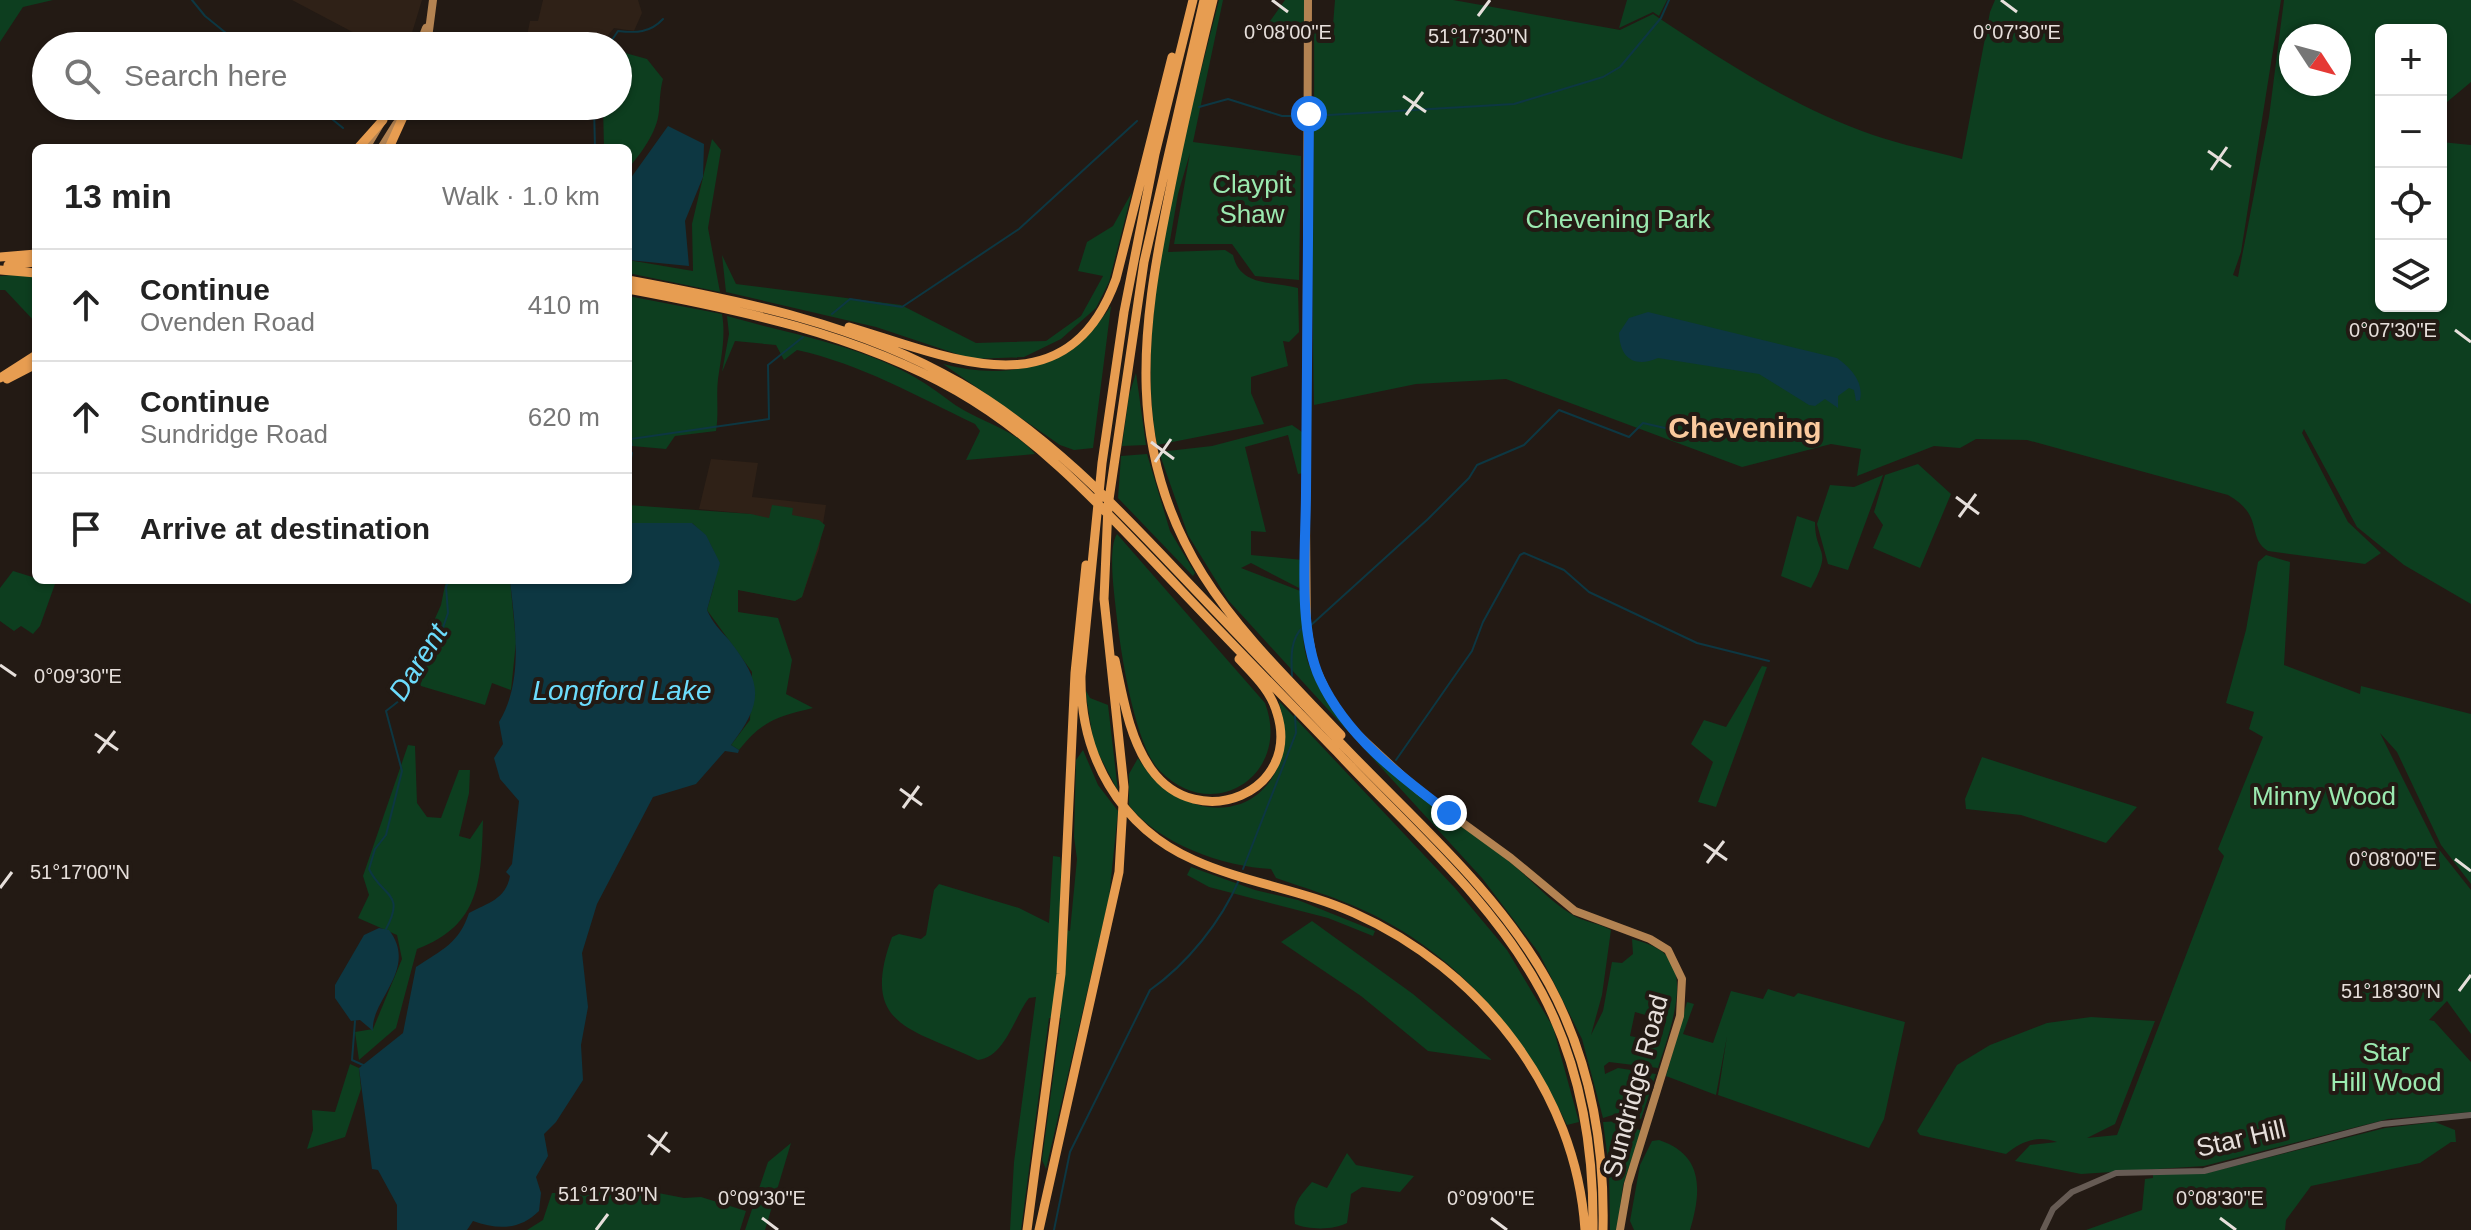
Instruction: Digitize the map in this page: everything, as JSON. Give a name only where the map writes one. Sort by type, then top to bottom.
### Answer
[{"type":"highway","points":[[1027,1230],[1061,974],[1075,664],[1102,463],[1138,235],[1193,0]]},
{"type":"highway","points":[[1039,1230],[1109,930],[1121,854],[1122,759],[1104,612],[1109,495],[1131,341],[1160,184],[1204,0]]},
{"type":"highway","points":[[1213,0],[1176,162],[1147,322],[1144,389],[1155,462],[1180,534],[1219,599],[1504,917],[1557,1000],[1580,1056],[1594,1112],[1601,1164],[1603,1230]]},
{"type":"highway","points":[[769,310],[808,315],[979,366],[1025,364],[1066,346],[1095,319],[1113,288],[1166,75],[1187,21]]},
{"type":"highway","points":[[362,144],[383,120]]},
{"type":"highway","points":[[391,144],[401,120]]},
{"type":"highway","points":[[0,257],[32,254]]},
{"type":"highway","points":[[0,268],[32,263]]},
{"type":"highway","points":[[0,268],[32,272]]},
{"type":"highway","points":[[632,281],[769,310],[845,331],[937,370],[1013,417],[1122,513],[1413,817]]},
{"type":"highway","points":[[632,290],[785,323],[901,363],[993,414],[1083,480],[1174,583],[1447,868],[1522,959],[1551,1011],[1578,1085],[1591,1163],[1593,1230]]},
{"type":"highway","points":[[0,380],[32,358]]},
{"type":"highway","points":[[0,380],[32,366]]},
{"type":"highway","points":[[1102,463],[1081,688],[1088,739],[1106,782],[1137,822],[1159,840],[1194,860],[1307,895],[1367,919],[1414,946],[1465,986],[1518,1046],[1552,1104],[1576,1165],[1585,1230]]},
{"type":"highway","points":[[1104,612],[1129,721],[1150,768],[1170,789],[1195,801],[1221,802],[1241,796],[1258,786],[1274,764],[1281,738],[1277,712],[1264,688],[1174,583]]},
{"type":"main road","name":"Sundridge Road","points":[[1308,0],[1307,627],[1314,664],[1328,695],[1351,728],[1391,767],[1511,858],[1564,904],[1586,917],[1660,944],[1677,963],[1683,989],[1680,1016],[1628,1184],[1620,1230]]},
{"type":"main road","points":[[423,32],[432,5]]},
{"type":"main road","points":[[429,32],[432,5]]},
{"type":"main road","points":[[368,144],[383,120]]},
{"type":"main road","points":[[383,144],[398,120]]},
{"type":"street","name":"Star Hill","points":[[2043,1230],[2053,1209],[2072,1192],[2116,1173],[2204,1171],[2382,1124],[2469,1115]]},
{"type":"shaded area","points":[[292,0],[422,0],[412,32],[353,32]]},
{"type":"shaded area","points":[[543,0],[638,0],[642,13],[634,31],[614,28],[611,32],[528,32],[530,21],[538,21]]},
{"type":"shaded area","points":[[711,459],[758,463],[752,497],[826,505],[819,549],[802,597],[795,601],[739,590],[750,514],[699,509]]},
{"type":"green space","points":[[0,0],[53,0],[23,7],[0,42]]},
{"type":"green space","name":"Claypit Shaw","points":[[1219,0],[1223,0],[1193,142],[1301,156],[1299,280],[1255,276],[1232,244],[1174,244],[1190,153],[1178,194],[1168,252],[1225,250],[1233,255],[1242,273],[1250,278],[1298,288],[1299,332],[1289,342],[1283,341],[1288,366],[1251,377],[1251,393],[1264,424],[1157,445],[1151,394],[1157,281],[1179,163]]},
{"type":"green space","points":[[1285,0],[1305,0],[1305,26],[1268,24]]},
{"type":"green space","name":"Chevening Park","points":[[1335,0],[1453,0],[1620,30],[1653,14],[1732,66],[1815,111],[1873,135],[1962,159],[1990,12],[1995,0],[2281,0],[2241,252],[2233,275],[2238,277],[2269,117],[2279,39],[2279,96],[2351,96],[2351,24],[2281,24],[2284,0],[2471,0],[2471,82],[2447,102],[2447,24],[2375,24],[2375,312],[2447,312],[2447,143],[2471,145],[2471,604],[2404,565],[2357,527],[2304,429],[2302,433],[2348,522],[2381,553],[2365,564],[2268,551],[2261,545],[2247,511],[2228,495],[2027,440],[1976,439],[1960,448],[1934,446],[1857,476],[1861,449],[1831,444],[1742,467],[1506,379],[1416,384],[1314,405],[1314,26],[1333,25]]},
{"type":"green space","points":[[1627,0],[1667,0],[1659,16],[1653,12],[1619,28]]},
{"type":"green space","points":[[632,55],[647,59],[663,79],[652,135],[632,164],[632,144],[604,144],[603,120],[632,120]]},
{"type":"green space","points":[[712,139],[721,150],[708,228],[720,292],[632,274],[632,261],[693,271],[692,224]]},
{"type":"green space","points":[[1132,192],[1109,282],[1096,308],[1061,339],[1024,357],[972,359],[876,327],[726,292],[722,255],[736,284],[901,305],[976,343],[1046,341],[1081,316],[1103,276],[1078,271],[1087,242],[1113,226]]},
{"type":"green space","points":[[24,274],[32,277],[32,319],[5,290],[0,290],[0,276]]},
{"type":"green space","points":[[632,297],[722,314],[716,431],[675,436],[666,449],[632,446]]},
{"type":"green space","points":[[1111,306],[1093,448],[1074,450],[1060,445],[943,364],[992,371],[1037,364],[1077,343]]},
{"type":"green space","points":[[727,316],[841,346],[896,367],[958,407],[1004,430],[1035,454],[966,460],[980,431],[975,424],[888,382],[821,356],[797,350],[784,360],[776,345],[735,341],[722,372],[729,334]]},
{"type":"green space","points":[[1136,373],[1146,445],[1122,446],[1129,395]]},
{"type":"green space","points":[[1292,425],[1302,432],[1304,473],[1298,474],[1288,435],[1245,447],[1266,532],[1251,531],[1251,555],[1303,560],[1299,588],[1251,563],[1241,568],[1303,592],[1307,661],[1327,701],[1371,753],[1423,798],[1506,859],[1562,908],[1576,917],[1611,930],[1602,995],[1591,1035],[1603,1011],[1612,962],[1622,963],[1633,954],[1632,939],[1666,955],[1677,979],[1677,994],[1658,1068],[1609,1062],[1604,1066],[1605,1074],[1618,1068],[1656,1074],[1641,1119],[1619,1113],[1603,1118],[1582,1039],[1539,953],[1482,878],[1228,600],[1188,535],[1159,452],[1212,446]],"holes":[[[1635,1012],[1666,1021],[1660,1042],[1630,1036]]]},
{"type":"green space","points":[[1147,454],[1170,531],[1195,573],[1193,576],[1118,498],[1121,456]]},
{"type":"green space","points":[[1918,464],[1951,494],[1920,568],[1873,548],[1883,525],[1874,512],[1885,475]]},
{"type":"green space","points":[[1883,475],[1848,570],[1828,564],[1817,524],[1830,485],[1854,487]]},
{"type":"green space","points":[[632,505],[769,518],[772,505],[793,508],[792,515],[819,520],[825,525],[802,597],[795,601],[738,590],[738,612],[778,618],[792,660],[786,694],[813,708],[763,726],[739,750],[731,745],[750,720],[752,672],[707,610],[716,574],[715,554],[692,523],[632,523]]},
{"type":"green space","points":[[1797,516],[1815,522],[1822,552],[1818,575],[1811,588],[1781,576]]},
{"type":"green space","points":[[1117,534],[1265,703],[1270,729],[1268,751],[1258,770],[1243,784],[1224,792],[1203,794],[1181,787],[1160,771],[1151,759],[1136,721],[1122,654],[1112,575],[1112,551]]},
{"type":"green space","points":[[2266,555],[2290,562],[2284,665],[2360,694],[2361,686],[2471,714],[2471,884],[2441,845],[2397,752],[2380,733],[2437,847],[2471,890],[2471,1034],[2447,1001],[2429,1020],[2434,1021],[2471,1062],[2471,1112],[2388,1119],[2204,1166],[2081,1174],[2015,1161],[2030,1145],[2057,1142],[2050,1140],[2030,1140],[2006,1154],[1920,1135],[1917,1131],[1957,1065],[1990,1045],[2047,1023],[2091,1017],[2155,1021],[2115,1124],[2087,1138],[2117,1135],[2224,856],[2218,849],[2263,737],[2249,729],[2254,712],[2226,703],[2246,630],[2258,562]]},
{"type":"green space","points":[[13,571],[32,577],[32,584],[55,584],[40,626],[33,634],[21,626],[14,631],[0,621],[0,588]]},
{"type":"green space","points":[[445,584],[510,584],[516,642],[511,690],[492,683],[485,705],[421,686],[414,666],[441,605]]},
{"type":"green space","points":[[1762,666],[1767,667],[1716,807],[1698,802],[1713,762],[1691,744],[1704,720],[1726,727]]},
{"type":"green space","points":[[1085,689],[1090,698],[1108,705],[1118,791],[1094,745]]},
{"type":"green space","points":[[1279,701],[1455,888],[1507,950],[1553,1027],[1579,1122],[1567,1125],[1550,1091],[1508,1028],[1458,973],[1428,949],[1363,910],[1276,878],[1271,869],[1233,864],[1174,841],[1141,819],[1129,805],[1129,774],[1138,758],[1172,794],[1193,804],[1215,808],[1236,805],[1255,796],[1271,780],[1282,756],[1284,734]]},
{"type":"green space","points":[[408,745],[415,746],[417,803],[427,817],[441,818],[459,770],[470,770],[469,793],[459,836],[470,839],[483,820],[481,862],[473,898],[465,913],[454,927],[438,939],[417,949],[396,1028],[359,1060],[355,1032],[373,1029],[402,959],[397,935],[358,918],[369,895],[363,876]]},
{"type":"green space","points":[[1083,750],[1098,785],[1118,811],[1109,898],[1046,1169],[1042,1160],[1061,1018],[1049,1018],[1021,1230],[1010,1230],[1014,1162],[1036,997],[1029,998],[995,1052],[978,1060],[913,1031],[898,1020],[887,1007],[882,990],[884,967],[892,937],[899,934],[921,939],[926,935],[934,890],[939,884],[1019,908],[1049,923],[1053,856],[1060,857],[1062,872],[1059,927],[1070,931],[1077,859],[1074,837],[1076,760]]},
{"type":"green space","points":[[1982,757],[2137,807],[2106,843],[2021,815],[1966,809],[1965,799]]},
{"type":"green space","points":[[1191,867],[1255,890],[1298,900],[1375,931],[1373,936],[1328,918],[1209,887],[1187,875]]},
{"type":"green space","points":[[1312,921],[1413,994],[1492,1060],[1428,1051],[1361,996],[1281,942]]},
{"type":"green space","points":[[1768,989],[1794,997],[1798,993],[1905,1022],[1884,1119],[1869,1148],[1718,1095],[1727,1036],[1716,1095],[1666,1076],[1687,1002],[1694,1004],[1683,1034],[1713,1043],[1731,991],[1763,999]]},
{"type":"green space","points":[[350,1064],[359,1068],[361,1089],[345,1137],[307,1149],[313,1130],[312,1110],[335,1112]]},
{"type":"green space","points":[[1622,1121],[1641,1131],[1623,1185],[1617,1230],[1610,1230],[1609,1169],[1603,1122]]},
{"type":"green space","points":[[2435,1122],[2455,1130],[2456,1142],[2451,1142],[2420,1163],[2311,1186],[2286,1220],[2285,1230],[2086,1230],[2142,1210],[2145,1179],[2153,1178],[2153,1174],[2203,1174],[2385,1128]]},
{"type":"green space","points":[[1659,1140],[1685,1155],[1692,1165],[1697,1189],[1690,1230],[1634,1230],[1630,1221],[1640,1165],[1652,1141]]},
{"type":"green space","points":[[791,1143],[765,1230],[745,1230],[768,1162]]},
{"type":"green space","points":[[1347,1153],[1356,1165],[1414,1176],[1400,1192],[1362,1187],[1351,1194],[1347,1223],[1321,1228],[1295,1224],[1300,1197],[1312,1182],[1327,1188]]},
{"type":"green space","points":[[622,1186],[684,1198],[701,1197],[746,1211],[740,1230],[527,1230],[543,1220],[552,1193],[601,1192]]},
{"type":"water","points":[[668,126],[704,144],[703,177],[685,221],[689,266],[632,260],[632,176]]},
{"type":"water","points":[[1648,312],[1837,358],[1855,376],[1860,387],[1860,400],[1856,401],[1854,390],[1849,388],[1838,396],[1838,408],[1825,399],[1815,406],[1809,405],[1759,374],[1658,358],[1642,362],[1630,359],[1622,349],[1619,333],[1629,318]]},
{"type":"water","name":"Longford Lake","points":[[632,523],[692,523],[706,535],[720,563],[707,610],[748,668],[755,692],[754,704],[731,745],[739,750],[738,753],[725,751],[696,784],[653,797],[597,904],[582,953],[588,1007],[581,1045],[583,1080],[556,1122],[544,1134],[548,1156],[536,1177],[541,1193],[539,1211],[516,1225],[491,1226],[473,1221],[467,1230],[397,1230],[397,1205],[378,1170],[372,1169],[359,1068],[403,1033],[416,967],[455,939],[469,913],[495,899],[508,884],[510,876],[506,872],[512,864],[519,801],[500,779],[494,758],[503,744],[499,722],[512,689],[515,635],[510,584],[632,584]]},
{"type":"water","points":[[379,928],[389,930],[397,944],[399,958],[391,984],[374,1019],[373,1031],[360,1020],[351,1021],[335,998],[335,985],[364,935]]},
{"type":"waterway","points":[[192,0],[225,32]]},
{"type":"waterway","points":[[1312,116],[1514,104],[1603,77],[1620,67],[1661,18],[1669,0]]},
{"type":"waterway","name":"Darent","points":[[631,32],[653,27],[663,19]]},
{"type":"waterway","name":"Darent","points":[[617,32],[631,32]]},
{"type":"waterway","points":[[1199,107],[1228,99],[1282,116],[1306,116]]},
{"type":"waterway","points":[[333,120],[343,128]]},
{"type":"waterway","name":"Darent","points":[[594,120],[595,144]]},
{"type":"waterway","points":[[832,314],[850,299],[902,307],[1019,229],[1137,121]]},
{"type":"waterway","points":[[632,439],[769,419],[768,365],[803,337]]},
{"type":"waterway","points":[[1310,626],[1428,519],[1469,478],[1477,465],[1524,445],[1559,410],[1629,437],[1643,423],[1687,433],[1694,427]]},
{"type":"waterway","points":[[1396,760],[1472,651],[1483,622],[1520,555],[1524,553],[1564,570],[1589,592],[1697,643],[1769,661]]},
{"type":"waterway","name":"Darent","points":[[386,929],[392,917],[393,901],[369,869],[375,849],[386,835],[402,771],[386,711],[404,697],[419,674],[420,662],[438,642],[448,613],[447,584]]},
{"type":"waterway","points":[[1292,676],[1294,643],[1303,627]]},
{"type":"waterway","points":[[1243,869],[1296,733],[1295,716]]},
{"type":"waterway","points":[[1054,1230],[1070,1152],[1150,990],[1177,968],[1202,941],[1239,880]]},
{"type":"waterway","name":"Darent","points":[[355,1021],[352,1060],[363,1065]]},
{"type":"district","name":"Chevening","points":[[1745,427]]},
{"type":"route","points":[[1309,114],[1306,283],[1309,641],[1314,664],[1328,695],[1360,738],[1419,791],[1449,813]]},
{"type":"park label","name":"Minny Wood","points":[[2324,796]]},
{"type":"park label","name":"Star Hill Wood","points":[[2386,1067]]}]
